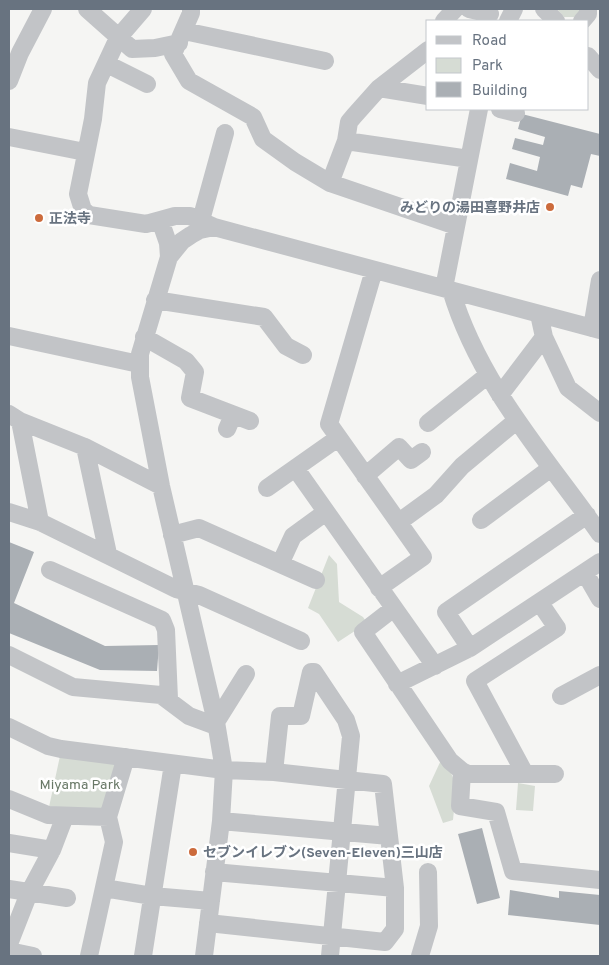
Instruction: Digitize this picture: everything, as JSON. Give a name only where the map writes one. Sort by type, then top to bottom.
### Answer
[{"type":"street","points":[[87,9],[132,49],[155,48],[181,37],[243,42],[325,61]]},
{"type":"street","points":[[143,9],[118,38],[97,83],[93,119],[78,194],[83,210],[89,215],[146,224],[175,216],[190,216],[208,223],[374,270],[596,329],[600,280]]},
{"type":"street","points":[[191,9],[192,13],[173,54],[189,82],[253,117],[263,139],[330,183],[456,226]]},
{"type":"street","points":[[445,20],[455,9]]},
{"type":"street","points":[[469,9],[490,14]]},
{"type":"street","points":[[544,9],[555,20]]},
{"type":"street","points":[[583,20],[588,14],[588,9]]},
{"type":"street","points":[[9,81],[40,10]]},
{"type":"street","points":[[330,183],[346,141],[349,122],[379,88],[426,52]]},
{"type":"street","points":[[589,57],[600,70]]},
{"type":"street","points":[[107,64],[147,84]]},
{"type":"street","points":[[379,88],[426,96]]},
{"type":"street","points":[[479,110],[456,226],[448,289],[458,315],[488,375],[516,421],[600,534]]},
{"type":"street","points":[[204,956],[221,821],[224,770],[216,724],[161,486],[140,377],[140,364],[144,337],[169,257],[182,241],[208,223],[225,132]]},
{"type":"street","points":[[9,137],[86,152]]},
{"type":"street","points":[[346,141],[469,159]]},
{"type":"street","points":[[160,220],[168,243],[169,257]]},
{"type":"street","points":[[374,270],[329,424],[423,557],[379,588]]},
{"type":"street","points":[[155,300],[264,317],[286,346],[303,355]]},
{"type":"street","points":[[539,314],[544,337],[568,388],[600,413]]},
{"type":"street","points":[[9,336],[140,364]]},
{"type":"street","points":[[144,337],[186,361],[195,372],[190,398],[237,422]]},
{"type":"street","points":[[500,395],[544,337]]},
{"type":"street","points":[[428,423],[488,375]]},
{"type":"street","points":[[14,417],[86,447],[161,486]]},
{"type":"street","points":[[14,417],[40,522]]},
{"type":"street","points":[[399,522],[436,495],[462,466],[516,421]]},
{"type":"street","points":[[267,488],[338,438]]},
{"type":"street","points":[[86,447],[108,554]]},
{"type":"street","points":[[365,476],[399,447],[411,460],[422,452]]},
{"type":"street","points":[[481,520],[551,468]]},
{"type":"street","points":[[296,469],[435,666]]},
{"type":"street","points":[[9,512],[40,522],[185,592],[199,595],[301,641]]},
{"type":"street","points":[[281,562],[293,536],[326,512]]},
{"type":"street","points":[[470,648],[446,612],[587,516]]},
{"type":"street","points":[[172,535],[199,528],[281,562],[316,580]]},
{"type":"street","points":[[397,684],[470,648],[600,562]]},
{"type":"street","points":[[50,570],[162,620],[166,630],[169,699]]},
{"type":"street","points":[[585,573],[600,599]]},
{"type":"street","points":[[524,772],[475,681],[557,628],[540,603]]},
{"type":"street","points":[[394,608],[363,632],[450,761],[468,774],[524,772],[555,774]]},
{"type":"street","points":[[9,655],[73,687],[161,695],[169,699],[189,716],[216,724]]},
{"type":"street","points":[[274,772],[280,716],[301,716],[311,672],[314,672],[346,720],[351,736],[330,956]]},
{"type":"street","points":[[216,724],[246,674]]},
{"type":"street","points":[[561,696],[600,675]]},
{"type":"street","points":[[9,727],[48,746],[224,770],[274,772],[383,784],[395,888],[395,928],[385,942],[208,923]]},
{"type":"street","points":[[89,956],[114,842],[108,817],[126,757]]},
{"type":"street","points":[[143,956],[173,764]]},
{"type":"street","points":[[462,771],[460,806],[496,812],[514,871],[600,880]]},
{"type":"street","points":[[9,799],[48,815],[108,817]]},
{"type":"street","points":[[9,944],[29,893],[52,850],[65,816]]},
{"type":"street","points":[[221,821],[389,836]]},
{"type":"street","points":[[9,843],[52,850]]},
{"type":"street","points":[[214,872],[395,888]]},
{"type":"street","points":[[420,956],[429,926],[428,872]]},
{"type":"street","points":[[104,888],[152,896],[211,901]]},
{"type":"street","points":[[9,889],[67,898]]},
{"type":"street","points":[[9,951],[33,956]]},
{"type":"green space","points":[[557,9],[581,9],[581,14],[574,17],[564,17]]},
{"type":"green space","points":[[329,555],[337,564],[339,602],[363,617],[367,623],[338,642],[319,614],[308,608]]},
{"type":"green space","name":"Miyama Park","points":[[60,756],[114,764],[118,767],[105,807],[101,810],[49,807]]},
{"type":"green space","points":[[442,758],[452,775],[456,794],[453,820],[443,823],[429,786]]},
{"type":"green space","points":[[518,783],[535,786],[533,811],[516,810]]},
{"type":"building","points":[[522,114],[600,134],[600,156],[591,154],[582,188],[571,185],[568,196],[506,179],[510,163],[537,171],[540,157],[512,149],[515,138],[543,145],[545,137],[518,129]]},
{"type":"building","points":[[9,542],[34,552],[14,603],[105,646],[159,645],[157,671],[100,670],[9,633]]},
{"type":"building","points":[[482,828],[500,898],[477,904],[458,834]]},
{"type":"building","points":[[510,890],[559,898],[559,891],[600,895],[600,925],[508,915]]},
{"type":"place","name":"みどりの湯田喜野井店","points":[[550,207]]},
{"type":"place","name":"正法寺","points":[[39,218]]},
{"type":"place","name":"セブンイレブン(Seven-Eleven)三山店","points":[[193,852]]}]
